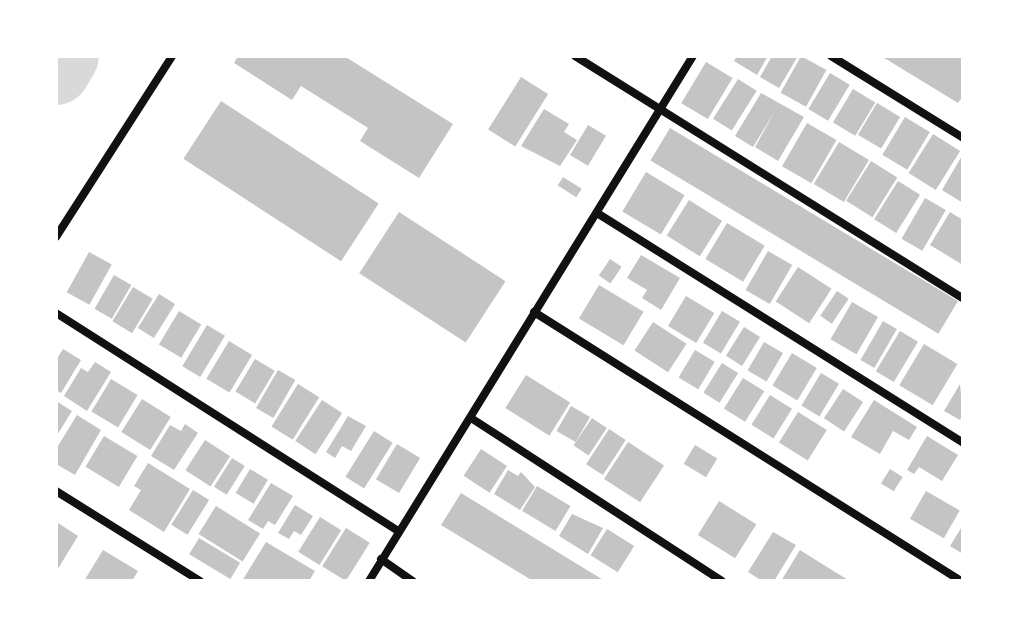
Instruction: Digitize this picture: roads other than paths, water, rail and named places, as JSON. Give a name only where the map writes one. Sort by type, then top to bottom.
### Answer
[{"type":"street","points":[[56,237],[172,56]]},
{"type":"street","points":[[575,56],[963,298]]},
{"type":"street","points":[[369,581],[693,56]]},
{"type":"street","points":[[831,56],[963,138]]},
{"type":"street","points":[[597,213],[963,443]]},
{"type":"street","points":[[534,312],[961,581]]},
{"type":"street","points":[[56,313],[398,531]]},
{"type":"street","points":[[471,418],[722,581]]},
{"type":"street","points":[[56,491],[200,581]]},
{"type":"street","points":[[381,559],[413,581]]},
{"type":"waterway","points":[[56,71],[65,56]]}]
